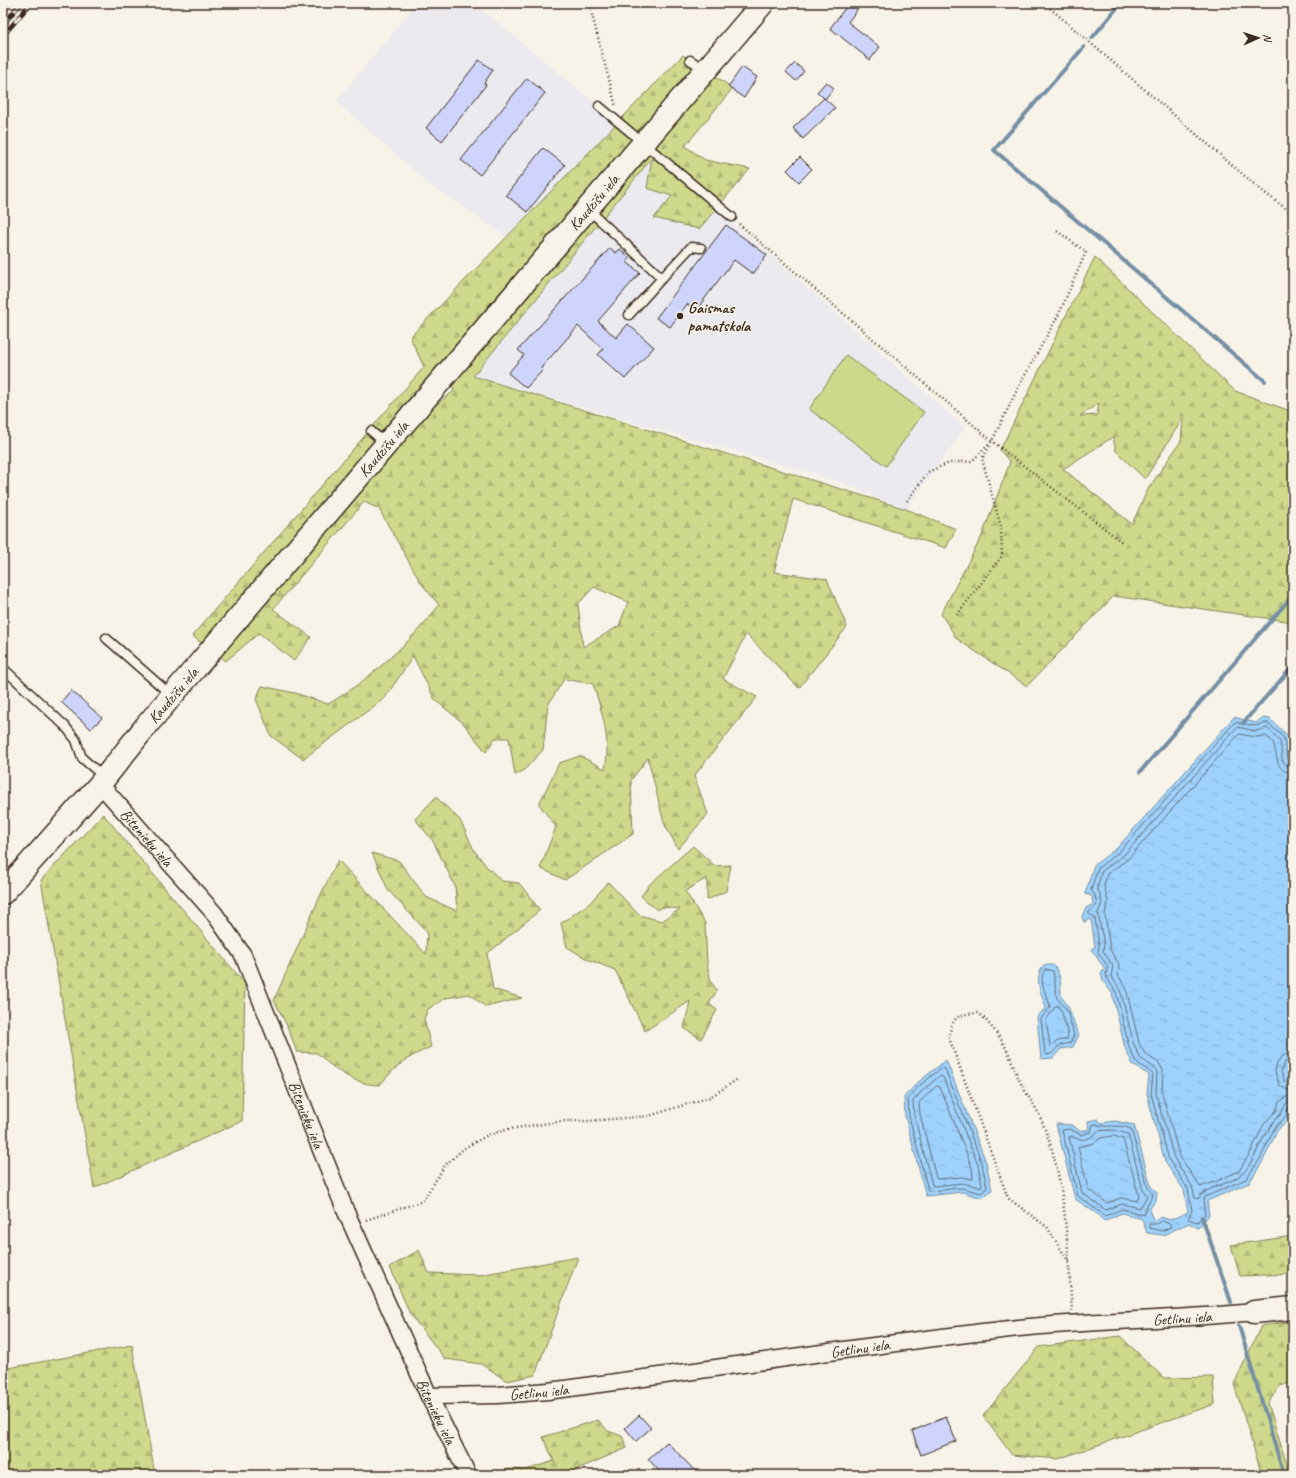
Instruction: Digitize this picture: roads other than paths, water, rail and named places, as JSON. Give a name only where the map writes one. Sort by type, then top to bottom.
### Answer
[{"type":"street","name":"Kaudzīšu iela","points":[[3,893],[102,781],[172,696],[379,437],[587,209],[643,142],[698,65],[756,6]]},
{"type":"street","name":"Bitenieku iela","points":[[102,781],[214,913],[243,955],[352,1224],[429,1396],[468,1475]]},
{"type":"street","name":"Getliņu iela","points":[[429,1396],[498,1395],[548,1391],[908,1342],[1073,1323],[1166,1319],[1293,1308]]},
{"type":"lane","points":[[599,106],[732,217]]},
{"type":"lane","points":[[587,209],[662,278]]},
{"type":"lane","points":[[629,316],[691,247],[701,248]]},
{"type":"lane","points":[[106,638],[172,696]]},
{"type":"lane","points":[[3,668],[68,729],[78,744],[82,758],[102,781]]},
{"type":"water","points":[[1234,717],[1256,723],[1262,718],[1270,719],[1288,736],[1293,773],[1293,1063],[1289,1072],[1293,1080],[1293,1102],[1289,1118],[1277,1131],[1263,1161],[1249,1183],[1207,1201],[1209,1215],[1198,1228],[1189,1223],[1163,1235],[1147,1233],[1142,1219],[1122,1213],[1104,1221],[1096,1213],[1075,1199],[1056,1124],[1072,1125],[1080,1131],[1089,1129],[1088,1121],[1098,1119],[1101,1123],[1115,1121],[1134,1125],[1151,1187],[1157,1192],[1156,1200],[1149,1210],[1154,1221],[1161,1217],[1170,1220],[1188,1212],[1184,1190],[1165,1162],[1147,1094],[1149,1075],[1133,1065],[1125,1048],[1112,993],[1103,981],[1101,973],[1105,969],[1091,949],[1095,947],[1091,919],[1084,922],[1082,916],[1086,908],[1093,904],[1092,896],[1085,894],[1094,865],[1117,848]]},
{"type":"water","points":[[1044,965],[1053,965],[1058,971],[1061,997],[1070,1010],[1079,1035],[1073,1047],[1061,1049],[1053,1058],[1041,1059],[1037,1017],[1046,1007],[1038,981]]},
{"type":"water","points":[[946,1060],[986,1162],[992,1190],[982,1198],[962,1192],[926,1196],[905,1116],[904,1097],[916,1084]]},
{"type":"waterway","points":[[1092,38],[1121,3]]},
{"type":"waterway","points":[[1084,47],[994,150],[1265,381]]},
{"type":"waterway","points":[[1140,772],[1293,595]]},
{"type":"waterway","points":[[1243,723],[1293,666]]},
{"type":"waterway","points":[[1202,1217],[1231,1302]]},
{"type":"waterway","points":[[1239,1326],[1284,1475]]},
{"type":"railway","points":[[3,25],[21,3]]},
{"type":"railway","points":[[3,36],[31,3]]},
{"type":"place","name":"Gaismas pamatskola","points":[[680,316]]}]
